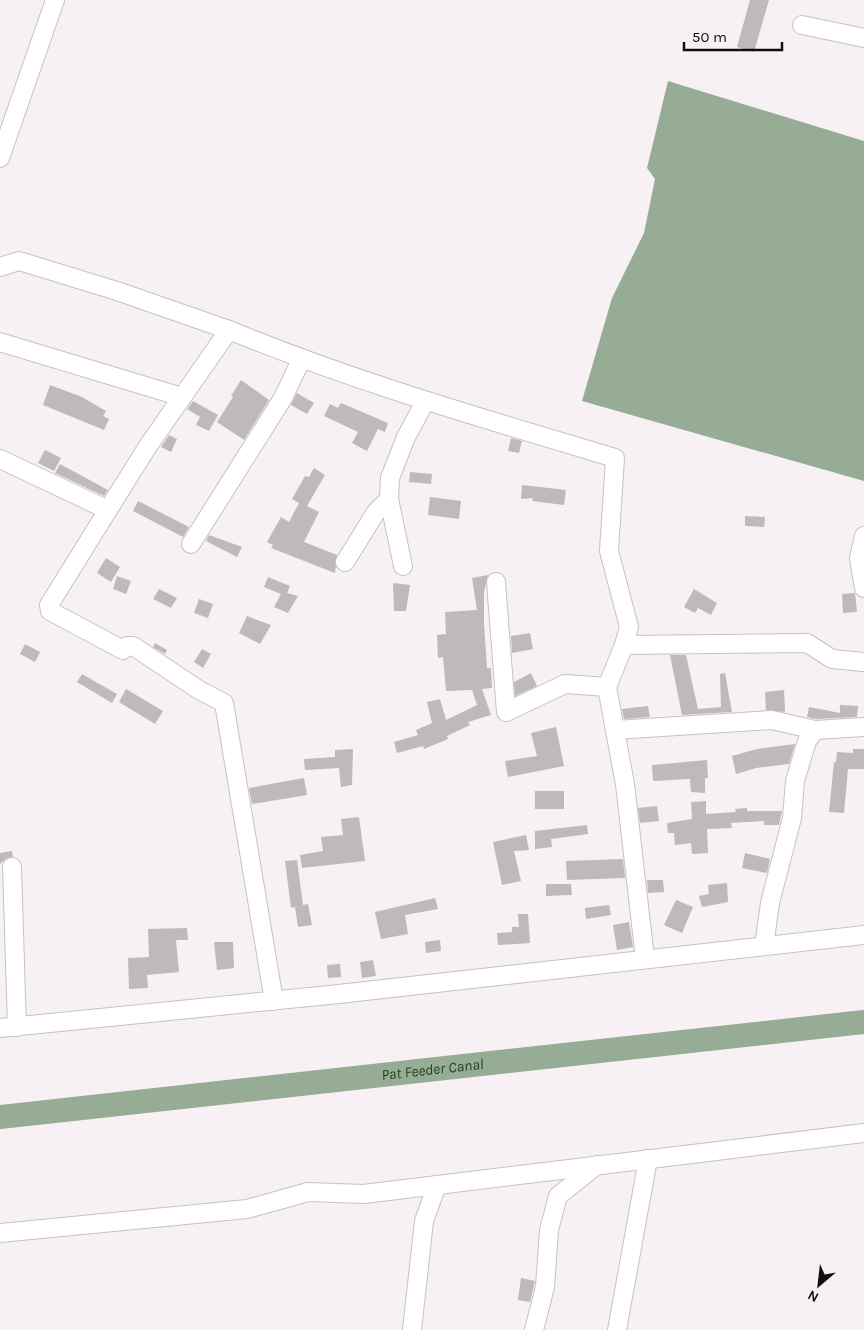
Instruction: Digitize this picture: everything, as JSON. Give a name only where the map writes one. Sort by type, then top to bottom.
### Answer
[{"type":"street","points":[[0,158],[3,141],[55,0]]},
{"type":"street","points":[[802,26],[864,38]]},
{"type":"street","points":[[0,267],[19,261],[117,291],[229,330],[301,360],[425,402],[616,458],[609,551],[629,627],[624,645],[607,687],[625,784],[645,959]]},
{"type":"street","points":[[229,330],[182,397],[108,510],[49,605],[50,611],[123,650],[127,646],[133,646],[199,690],[224,703],[274,1001]]},
{"type":"street","points":[[0,342],[182,397]]},
{"type":"street","points":[[191,544],[278,406],[301,360]]},
{"type":"street","points":[[403,566],[389,498],[390,478],[406,437],[425,402]]},
{"type":"street","points":[[0,459],[108,510]]},
{"type":"street","points":[[345,562],[376,512],[389,498]]},
{"type":"street","points":[[864,536],[859,558],[864,588]]},
{"type":"street","points":[[496,582],[506,712],[565,684],[607,687]]},
{"type":"street","points":[[624,645],[807,643],[832,659],[864,666]]},
{"type":"street","points":[[615,730],[772,720],[815,730],[864,728]]},
{"type":"street","points":[[764,946],[770,903],[792,818],[795,781],[807,741],[815,730]]},
{"type":"street","points":[[12,867],[9,1027],[274,1001],[864,936]]},
{"type":"street","points":[[0,1233],[247,1209],[308,1192],[364,1194],[864,1133]]},
{"type":"street","points":[[617,1330],[648,1159]]},
{"type":"street","points":[[534,1330],[545,1287],[549,1230],[558,1196],[597,1166]]},
{"type":"street","points":[[412,1330],[424,1221],[437,1185]]},
{"type":"shaded area","points":[[668,81],[864,141],[864,481],[582,401],[612,298],[644,233],[655,179],[647,168]]},
{"type":"building","points":[[750,0],[769,0],[754,52],[737,47]]},
{"type":"building","points":[[241,380],[269,400],[244,440],[217,422]]},
{"type":"building","points":[[50,385],[82,397],[106,411],[103,416],[109,419],[104,430],[43,405]]},
{"type":"building","points":[[297,393],[314,403],[307,414],[291,405]]},
{"type":"building","points":[[193,401],[218,415],[209,431],[196,425],[200,417],[187,409]]},
{"type":"building","points":[[341,403],[388,423],[385,432],[378,429],[367,451],[352,443],[358,432],[324,416],[330,404],[338,408]]},
{"type":"building","points":[[169,435],[177,439],[171,452],[161,447]]},
{"type":"building","points":[[511,438],[522,441],[519,453],[508,451]]},
{"type":"building","points":[[45,450],[61,458],[54,471],[38,463]]},
{"type":"building","points":[[60,464],[108,490],[104,496],[55,473]]},
{"type":"building","points":[[314,468],[325,475],[307,506],[319,512],[304,542],[337,555],[335,573],[271,548],[273,545],[267,542],[281,517],[289,522],[299,503],[292,499],[305,476],[309,477]]},
{"type":"building","points":[[410,472],[432,474],[431,484],[409,482]]},
{"type":"building","points":[[522,485],[566,490],[564,505],[532,501],[533,498],[521,499]]},
{"type":"building","points":[[430,497],[461,501],[459,519],[428,515]]},
{"type":"building","points":[[138,501],[189,527],[183,537],[133,511]]},
{"type":"building","points":[[745,516],[765,517],[764,527],[745,526]]},
{"type":"building","points":[[209,535],[242,547],[237,557],[206,541]]},
{"type":"building","points":[[106,558],[120,567],[111,582],[97,573]]},
{"type":"building","points":[[488,575],[484,592],[484,624],[487,668],[491,668],[492,688],[482,689],[491,715],[468,722],[470,725],[447,736],[448,739],[424,749],[423,746],[397,753],[394,742],[418,735],[416,730],[432,723],[427,702],[440,699],[446,720],[477,705],[472,690],[446,691],[443,657],[438,658],[437,635],[446,634],[445,612],[477,610],[472,578]]},
{"type":"building","points":[[117,576],[131,581],[126,594],[113,589]]},
{"type":"building","points":[[268,577],[290,586],[287,593],[298,596],[288,613],[274,607],[281,594],[264,587]]},
{"type":"building","points":[[393,583],[410,585],[406,611],[394,611]]},
{"type":"building","points":[[159,589],[177,598],[171,608],[153,599]]},
{"type":"building","points":[[694,589],[717,603],[711,615],[698,608],[695,613],[684,607]]},
{"type":"building","points":[[855,593],[857,612],[843,613],[842,594]]},
{"type":"building","points":[[199,599],[213,604],[208,618],[194,613]]},
{"type":"building","points":[[247,616],[271,625],[260,644],[239,633]]},
{"type":"building","points":[[530,633],[533,649],[512,653],[511,636]]},
{"type":"building","points":[[155,643],[167,650],[165,654],[153,647]]},
{"type":"building","points":[[25,644],[40,652],[35,662],[20,654]]},
{"type":"building","points":[[202,649],[211,654],[203,668],[194,662]]},
{"type":"building","points":[[670,655],[686,655],[698,709],[721,707],[720,674],[725,673],[732,712],[682,715]]},
{"type":"building","points":[[531,673],[537,686],[515,696],[514,682]]},
{"type":"building","points":[[82,674],[117,694],[112,703],[77,682]]},
{"type":"building","points":[[126,689],[163,711],[155,724],[119,702]]},
{"type":"building","points":[[784,690],[785,712],[766,710],[765,692]]},
{"type":"building","points":[[840,705],[858,706],[857,717],[816,719],[807,717],[809,707],[840,713]]},
{"type":"building","points":[[648,706],[650,717],[624,719],[622,709]]},
{"type":"building","points":[[556,727],[564,766],[508,777],[505,761],[537,756],[531,733]]},
{"type":"building","points":[[795,744],[789,764],[756,768],[736,774],[732,756],[757,749]]},
{"type":"building","points":[[353,749],[352,785],[341,787],[339,768],[305,770],[304,759],[335,757],[335,750]]},
{"type":"building","points":[[853,749],[864,749],[864,769],[848,769],[844,813],[829,812],[834,762],[836,762],[837,752],[853,753]]},
{"type":"building","points":[[707,760],[708,778],[705,778],[705,793],[691,792],[690,779],[653,781],[652,765]]},
{"type":"building","points":[[304,778],[307,795],[252,804],[249,788]]},
{"type":"building","points":[[535,791],[564,791],[564,809],[535,809]]},
{"type":"building","points":[[706,801],[706,814],[736,812],[735,809],[747,808],[747,811],[782,811],[779,825],[764,825],[764,821],[731,823],[732,828],[707,829],[708,853],[692,854],[691,843],[675,845],[674,833],[668,833],[667,823],[692,819],[691,802]]},
{"type":"building","points":[[657,806],[659,821],[640,823],[638,808]]},
{"type":"building","points":[[359,817],[365,861],[302,868],[300,855],[323,851],[321,837],[343,835],[341,819]]},
{"type":"building","points":[[587,825],[588,834],[551,839],[552,847],[535,849],[535,831]]},
{"type":"building","points":[[526,835],[529,850],[514,851],[521,881],[502,885],[493,842]]},
{"type":"building","points":[[12,851],[13,857],[7,858],[0,864],[0,853]]},
{"type":"building","points":[[745,853],[770,859],[767,873],[742,868]]},
{"type":"building","points":[[623,859],[625,878],[567,880],[566,861]]},
{"type":"building","points":[[297,860],[303,905],[308,904],[312,925],[298,927],[295,907],[291,908],[285,861]]},
{"type":"building","points":[[647,880],[663,880],[664,892],[648,893]]},
{"type":"building","points":[[727,883],[728,902],[702,907],[699,896],[709,894],[708,885]]},
{"type":"building","points":[[546,884],[571,884],[572,895],[546,896]]},
{"type":"building","points":[[435,898],[438,909],[405,915],[408,934],[381,939],[375,912]]},
{"type":"building","points":[[676,900],[693,907],[682,933],[664,925]]},
{"type":"building","points":[[609,905],[611,915],[586,919],[585,908]]},
{"type":"building","points":[[518,914],[528,914],[530,943],[498,945],[497,933],[512,932],[512,927],[519,927]]},
{"type":"building","points":[[629,922],[633,947],[617,950],[613,925]]},
{"type":"building","points":[[187,928],[188,940],[176,940],[179,972],[147,975],[148,988],[129,989],[128,958],[149,957],[148,929]]},
{"type":"building","points":[[440,940],[441,951],[426,953],[425,942]]},
{"type":"building","points":[[214,942],[233,942],[234,968],[217,970]]},
{"type":"building","points":[[373,960],[376,976],[362,978],[360,962]]},
{"type":"building","points":[[340,964],[341,977],[328,978],[327,965]]},
{"type":"building","points":[[521,1278],[535,1281],[530,1302],[518,1300]]},
{"type":"waterway","name":"Pat Feeder Canal","points":[[0,1117],[864,1022]]}]
